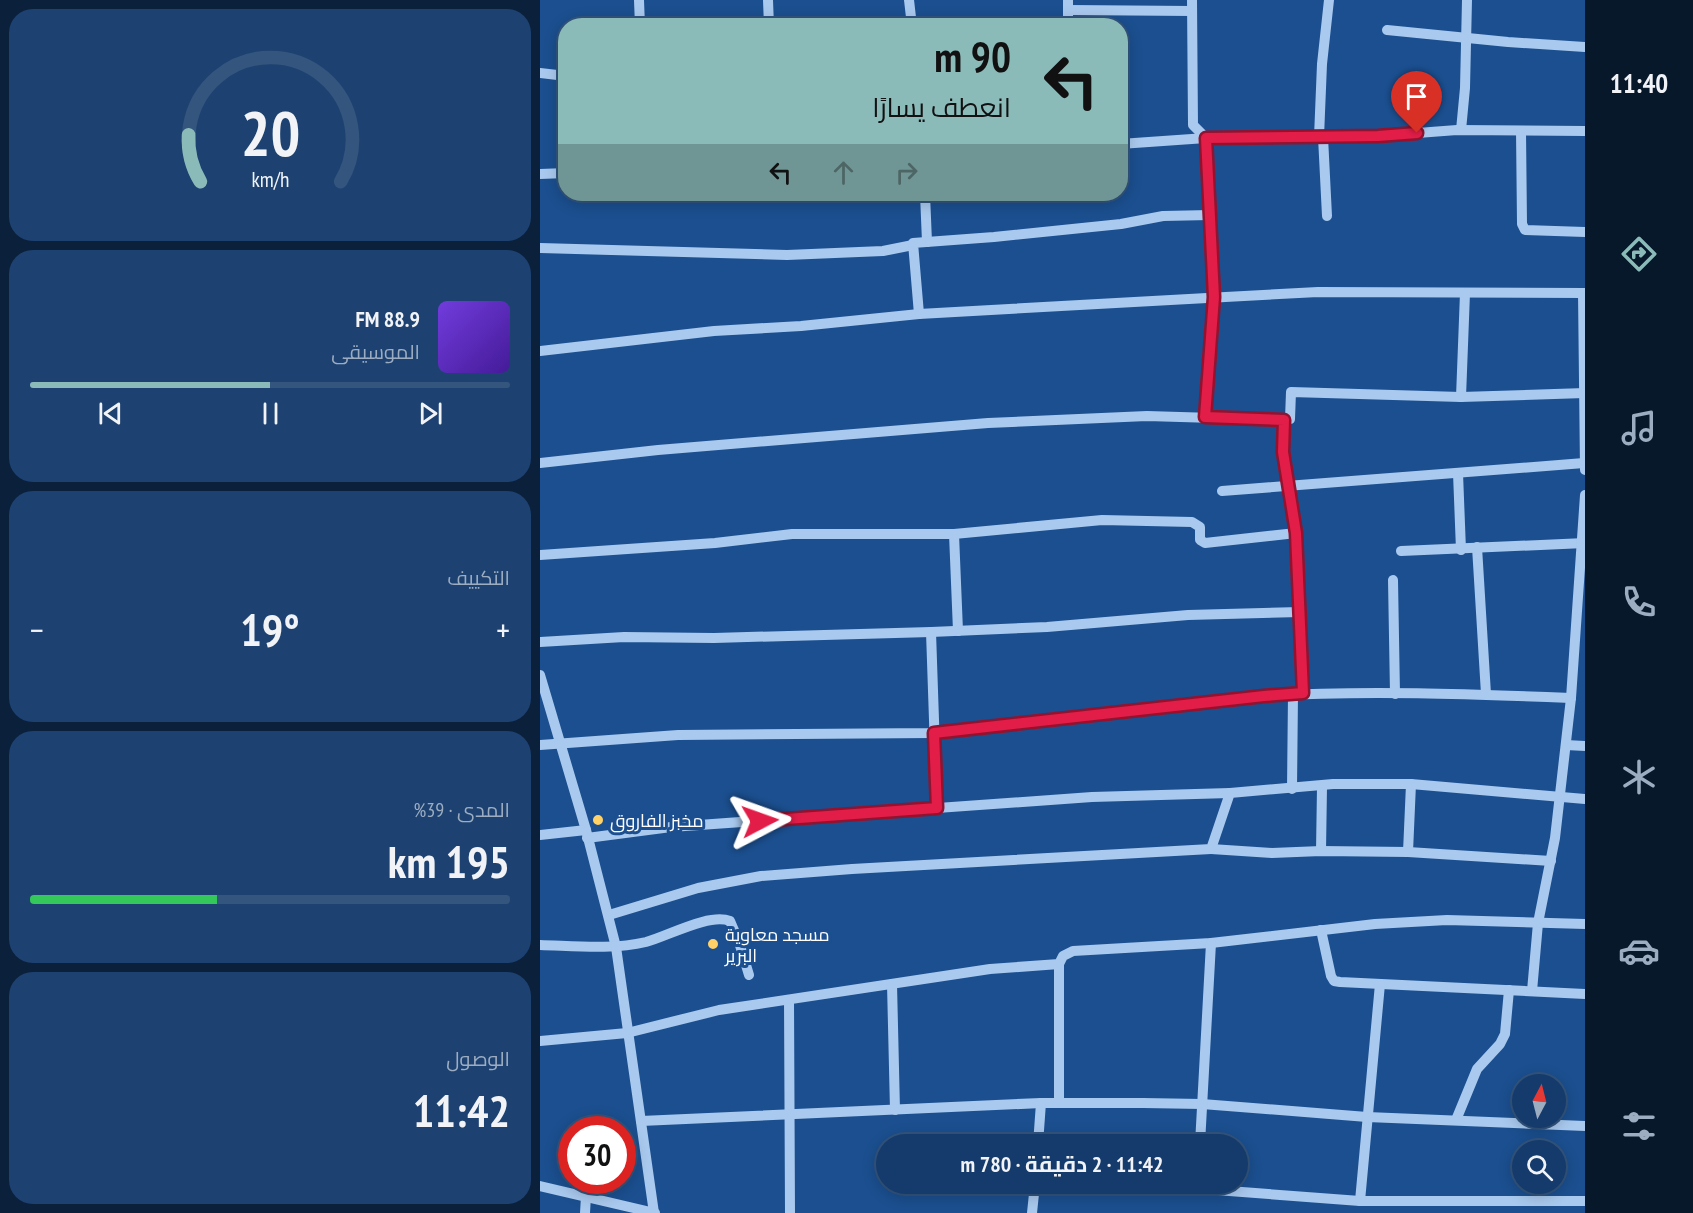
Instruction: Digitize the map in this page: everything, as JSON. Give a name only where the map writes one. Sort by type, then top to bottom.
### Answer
[{"type":"street","points":[[639,0],[640,18]]},
{"type":"street","points":[[768,0],[769,18]]},
{"type":"street","points":[[909,0],[911,18]]},
{"type":"street","points":[[1327,216],[1321,137],[1322,64],[1329,0]]},
{"type":"street","points":[[1461,130],[1465,88],[1467,0]]},
{"type":"street","points":[[1068,5],[1192,6],[1193,125],[1206,138],[1214,297],[1205,417]]},
{"type":"street","points":[[1388,30],[1585,47]]},
{"type":"street","points":[[540,73],[558,75]]},
{"type":"street","points":[[1128,143],[1206,138],[1378,136],[1461,130],[1585,131]]},
{"type":"street","points":[[1521,131],[1521,224],[1525,230],[1585,232]]},
{"type":"street","points":[[540,174],[558,173]]},
{"type":"street","points":[[925,201],[927,242]]},
{"type":"street","points":[[540,248],[787,255],[883,251],[913,245],[913,243],[1121,224],[1163,216],[1210,214]]},
{"type":"street","points":[[913,245],[919,314]]},
{"type":"street","points":[[540,351],[714,331],[801,326],[919,314],[1214,297],[1318,292],[1584,293],[1584,467],[1458,473],[1222,491]]},
{"type":"street","points":[[1461,397],[1465,293]]},
{"type":"street","points":[[540,463],[658,450],[958,424],[1147,416],[1284,420],[1290,419],[1291,392],[1461,397],[1584,393]]},
{"type":"street","points":[[1284,420],[1283,452],[1296,533],[1299,612],[1298,694],[1292,789]]},
{"type":"street","points":[[1458,473],[1461,550]]},
{"type":"street","points":[[1532,991],[1539,923],[1560,797],[1571,698],[1580,659],[1585,495]]},
{"type":"street","points":[[540,555],[715,543],[792,534],[954,534],[1102,520],[1192,522],[1200,527],[1200,540],[1204,543],[1296,533]]},
{"type":"street","points":[[954,534],[958,631]]},
{"type":"street","points":[[1401,551],[1584,543]]},
{"type":"street","points":[[1477,546],[1486,694]]},
{"type":"street","points":[[1393,580],[1395,693]]},
{"type":"street","points":[[540,642],[624,637],[714,638],[958,631],[1047,627],[1188,615],[1299,612]]},
{"type":"street","points":[[931,632],[937,808]]},
{"type":"street","points":[[540,675],[609,915],[616,947],[655,1213],[540,1186]]},
{"type":"street","points":[[540,745],[678,735],[934,733],[1298,694],[1486,694],[1571,698]]},
{"type":"street","points":[[1566,745],[1585,746]]},
{"type":"street","points":[[540,835],[586,834],[1092,796],[1230,793],[1322,787],[1333,784],[1411,784],[1585,799]]},
{"type":"street","points":[[1408,852],[1411,784]]},
{"type":"street","points":[[1321,850],[1322,787]]},
{"type":"street","points":[[1211,849],[1230,793]]},
{"type":"street","points":[[609,915],[698,888],[761,876],[852,868],[1211,849],[1272,853],[1321,850],[1408,852],[1551,861]]},
{"type":"street","points":[[540,945],[616,947],[645,942],[709,920],[727,919],[739,942],[749,975]]},
{"type":"street","points":[[1059,1103],[1059,964],[1063,956],[1073,951],[1211,943],[1375,924],[1447,920],[1585,924]]},
{"type":"street","points":[[1320,930],[1330,976],[1334,981],[1585,994]]},
{"type":"street","points":[[1200,1134],[1211,943]]},
{"type":"street","points":[[540,1041],[627,1033],[719,1010],[990,969],[1059,964]]},
{"type":"street","points":[[892,984],[895,1110]]},
{"type":"street","points":[[1360,1201],[1380,984]]},
{"type":"street","points":[[1456,1120],[1477,1069],[1500,1044],[1505,1034],[1509,990]]},
{"type":"street","points":[[789,1000],[790,1213]]},
{"type":"street","points":[[1039,1134],[1041,1103]]},
{"type":"street","points":[[641,1121],[1059,1103],[1202,1104],[1367,1117],[1585,1126]]},
{"type":"street","points":[[1248,1190],[1360,1201],[1585,1202]]},
{"type":"street","points":[[1032,1213],[1034,1194]]},
{"type":"street","points":[[585,1213],[586,1196]]},
{"type":"place","name":"مخبز الفاروق","points":[[598,820]]},
{"type":"place","name":"مسجد معاوية البرير","points":[[713,944]]},
{"type":"route","points":[[760,821],[937,808],[934,733],[1303,693],[1296,533],[1283,452],[1284,420],[1205,417],[1214,297],[1206,138],[1378,136],[1417,133]]}]
